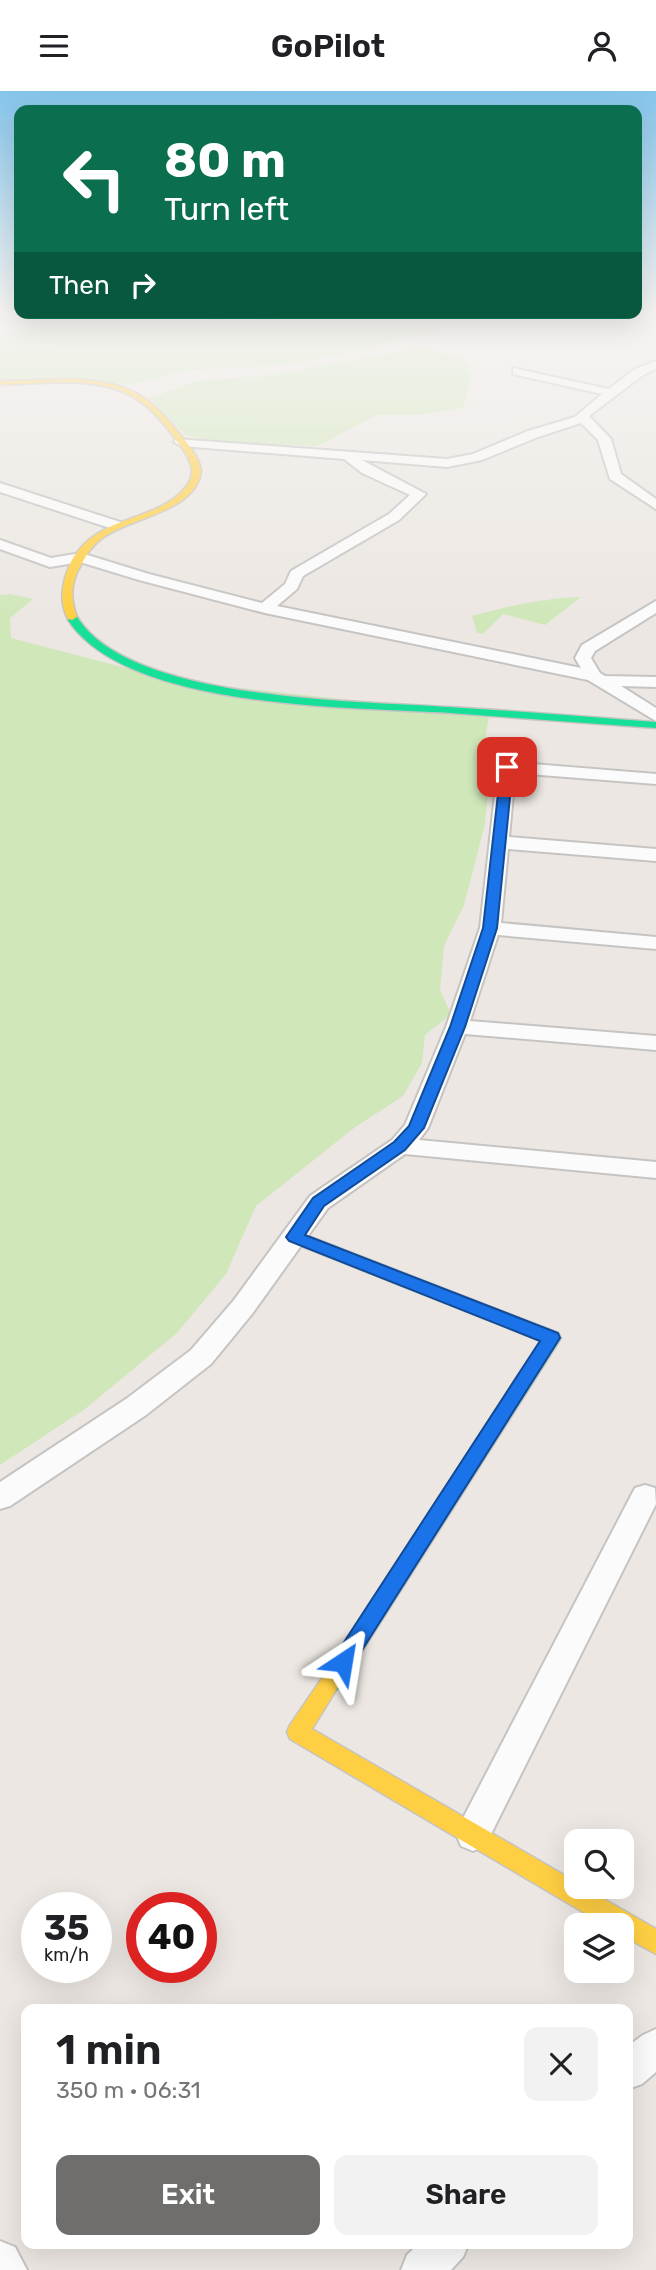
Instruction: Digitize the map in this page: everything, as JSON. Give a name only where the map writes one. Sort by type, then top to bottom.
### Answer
[{"type":"street","points":[[156,413],[198,467],[197,474],[187,491],[115,525],[100,535],[69,575],[66,592],[72,619],[82,632],[101,647],[151,673],[225,692],[656,725]]},
{"type":"street","points":[[582,419],[581,415],[584,413]]},
{"type":"street","points":[[181,442],[459,462],[582,419]]},
{"type":"street","points":[[582,419],[604,439],[615,476],[656,505]]},
{"type":"street","points":[[265,608],[292,586],[296,574],[394,517],[419,494],[367,470],[347,455]]},
{"type":"street","points":[[0,487],[115,525]]},
{"type":"street","points":[[0,544],[50,563],[82,557],[144,577],[265,608],[597,679],[656,682]]},
{"type":"street","points":[[656,606],[588,648],[583,658],[597,679],[656,716]]},
{"type":"street","points":[[0,1497],[136,1407],[201,1357],[295,1237],[319,1202],[400,1146],[416,1128],[457,1027],[490,928],[507,767],[656,779]]},
{"type":"street","points":[[499,842],[656,855]]},
{"type":"street","points":[[490,928],[656,943]]},
{"type":"street","points":[[457,1027],[656,1043]]},
{"type":"street","points":[[400,1146],[656,1170]]},
{"type":"street","points":[[295,1237],[551,1338],[298,1732],[656,1942]]},
{"type":"street","points":[[473,1834],[645,1497]]},
{"type":"street","points":[[633,2066],[656,2048]]},
{"type":"street","points":[[422,2270],[443,2249]]},
{"type":"street","points":[[0,2262],[6,2270]]},
{"type":"green space","points":[[164,413],[433,413],[377,415],[318,446],[211,441],[185,435]]},
{"type":"green space","points":[[10,594],[33,599],[10,618],[11,638],[176,681],[489,715],[485,740],[488,791],[485,824],[464,905],[444,946],[440,990],[451,1014],[425,1035],[422,1063],[403,1096],[354,1128],[256,1206],[226,1274],[178,1332],[85,1409],[0,1465],[0,595]]},
{"type":"green space","points":[[581,597],[545,625],[503,614],[483,634],[477,633],[472,616],[526,603]]},
{"type":"traffic: fast","points":[[72,617],[89,637],[120,659],[161,676],[208,688],[312,702],[656,725]]},
{"type":"traffic: fast","points":[[295,1237],[552,1338],[331,1682]]},
{"type":"traffic: slow","points":[[72,617],[67,600],[68,583],[84,551],[98,537],[114,527],[178,499],[194,481],[194,460],[159,413]]},
{"type":"traffic: slow","points":[[331,1682],[298,1732],[656,1942]]},
{"type":"route","points":[[343,1662],[551,1338],[295,1237],[319,1202],[400,1146],[416,1128],[457,1027],[490,928],[507,767]]}]
